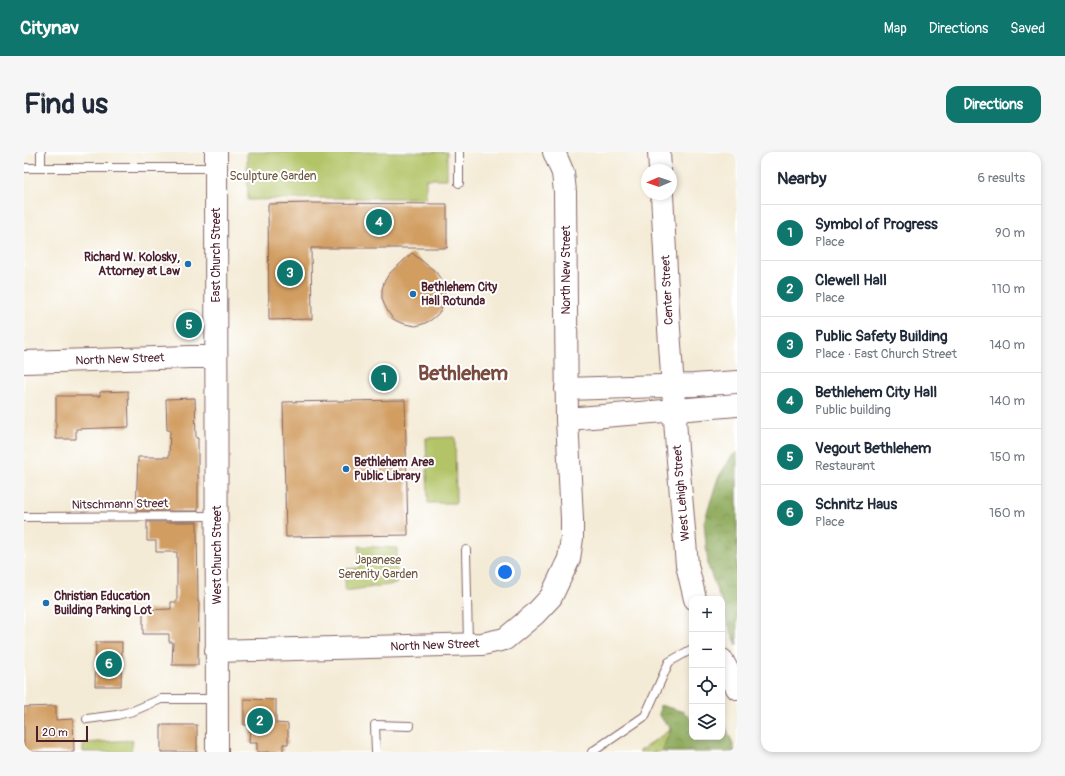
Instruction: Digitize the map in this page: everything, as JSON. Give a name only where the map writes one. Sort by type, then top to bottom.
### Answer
[{"type":"main road","name":"North New Street","points":[[216,651],[482,644],[505,638],[535,614],[551,597],[569,559],[572,538],[566,389],[565,192],[563,173],[554,152]]},
{"type":"main road","points":[[659,152],[660,164]]},
{"type":"main road","name":"East Church Street","points":[[216,160],[216,357]]},
{"type":"main road","name":"Center Street","points":[[662,200],[672,385]]},
{"type":"main road","name":"North New Street","points":[[24,362],[216,357]]},
{"type":"main road","name":"West Church Street","points":[[216,357],[217,752]]},
{"type":"main road","points":[[566,389],[737,382]]},
{"type":"main road","name":"West Lehigh Street","points":[[672,385],[687,565],[695,596]]},
{"type":"main road","points":[[567,419],[737,405]]},
{"type":"main road","points":[[725,666],[737,688]]},
{"type":"lane","points":[[41,152],[41,168]]},
{"type":"lane","points":[[459,152],[459,183]]},
{"type":"lane","points":[[24,168],[216,160]]},
{"type":"lane","name":"Nitschmann Street","points":[[24,517],[217,516]]},
{"type":"lane","points":[[466,550],[468,645]]},
{"type":"lane","points":[[592,752],[645,716],[669,662],[689,651]]},
{"type":"lane","points":[[87,719],[133,711],[161,700],[217,699]]},
{"type":"lane","points":[[376,752],[375,725],[410,726]]},
{"type":"green space","name":"Sculpture Garden","points":[[247,152],[447,152],[447,179],[426,179],[426,198],[248,200]]},
{"type":"green space","points":[[455,437],[456,503],[428,503],[426,438]]},
{"type":"green space","points":[[737,452],[737,645],[725,616],[725,596],[719,596],[708,566],[704,522],[718,478],[732,456]]},
{"type":"green space","name":"Japanese Serenity Garden","points":[[359,546],[397,548],[396,584],[345,591],[345,569],[359,568]]},
{"type":"green space","points":[[660,705],[684,712],[689,717],[689,740],[725,740],[725,726],[735,752],[663,752],[671,729],[659,716]]},
{"type":"green space","points":[[671,729],[663,749],[660,752],[638,752]]},
{"type":"green space","points":[[133,740],[131,752],[83,752],[83,743]]},
{"type":"building","points":[[268,204],[447,204],[447,248],[311,248],[312,319],[269,320]]},
{"type":"building","name":"Bethlehem City Hall Rotunda","points":[[412,253],[436,272],[442,281],[445,290],[444,300],[438,314],[431,320],[416,326],[401,323],[393,319],[382,298],[384,282],[389,274]]},
{"type":"building","points":[[128,391],[129,427],[76,429],[76,439],[56,439],[56,396],[100,396],[100,392]]},
{"type":"building","points":[[195,398],[196,438],[198,438],[198,511],[136,511],[138,457],[169,457],[170,430],[167,430],[166,399]]},
{"type":"building","name":"Bethlehem Area Public Library","points":[[405,400],[408,535],[286,537],[283,402]]},
{"type":"building","points":[[147,522],[197,522],[199,602],[198,665],[172,665],[173,642],[169,642],[169,634],[143,634],[143,610],[171,609],[171,602],[177,602],[177,552],[156,552],[156,541],[147,541]]},
{"type":"building","points":[[96,642],[122,642],[121,686],[95,686]]},
{"type":"building","points":[[244,699],[276,700],[276,723],[288,724],[288,744],[283,744],[283,752],[257,752],[257,743],[249,743],[250,725],[244,725]]},
{"type":"building","points":[[56,706],[56,720],[73,719],[74,752],[24,752],[24,707]]},
{"type":"building","points":[[161,725],[197,725],[197,752],[161,752]]},
{"type":"place","name":"Bethlehem City Hall","points":[[379,222]]},
{"type":"place","name":"Richard W. Kolosky, Attorney at Law","points":[[188,264]]},
{"type":"place","name":"Public Safety Building","points":[[290,273]]},
{"type":"place","name":"Bethlehem City Hall Rotunda","points":[[413,294]]},
{"type":"place","name":"Vegout Bethlehem","points":[[189,325]]},
{"type":"place","name":"Symbol of Progress","points":[[384,378]]},
{"type":"place","name":"Bethlehem Area Public Library","points":[[346,469]]},
{"type":"place","name":"Christian Education Building Parking Lot","points":[[46,603]]},
{"type":"place","name":"Schnitz Haus","points":[[109,664]]},
{"type":"place","name":"Clewell Hall","points":[[260,721]]},
{"type":"district","name":"Bethlehem","points":[[463,373]]}]
